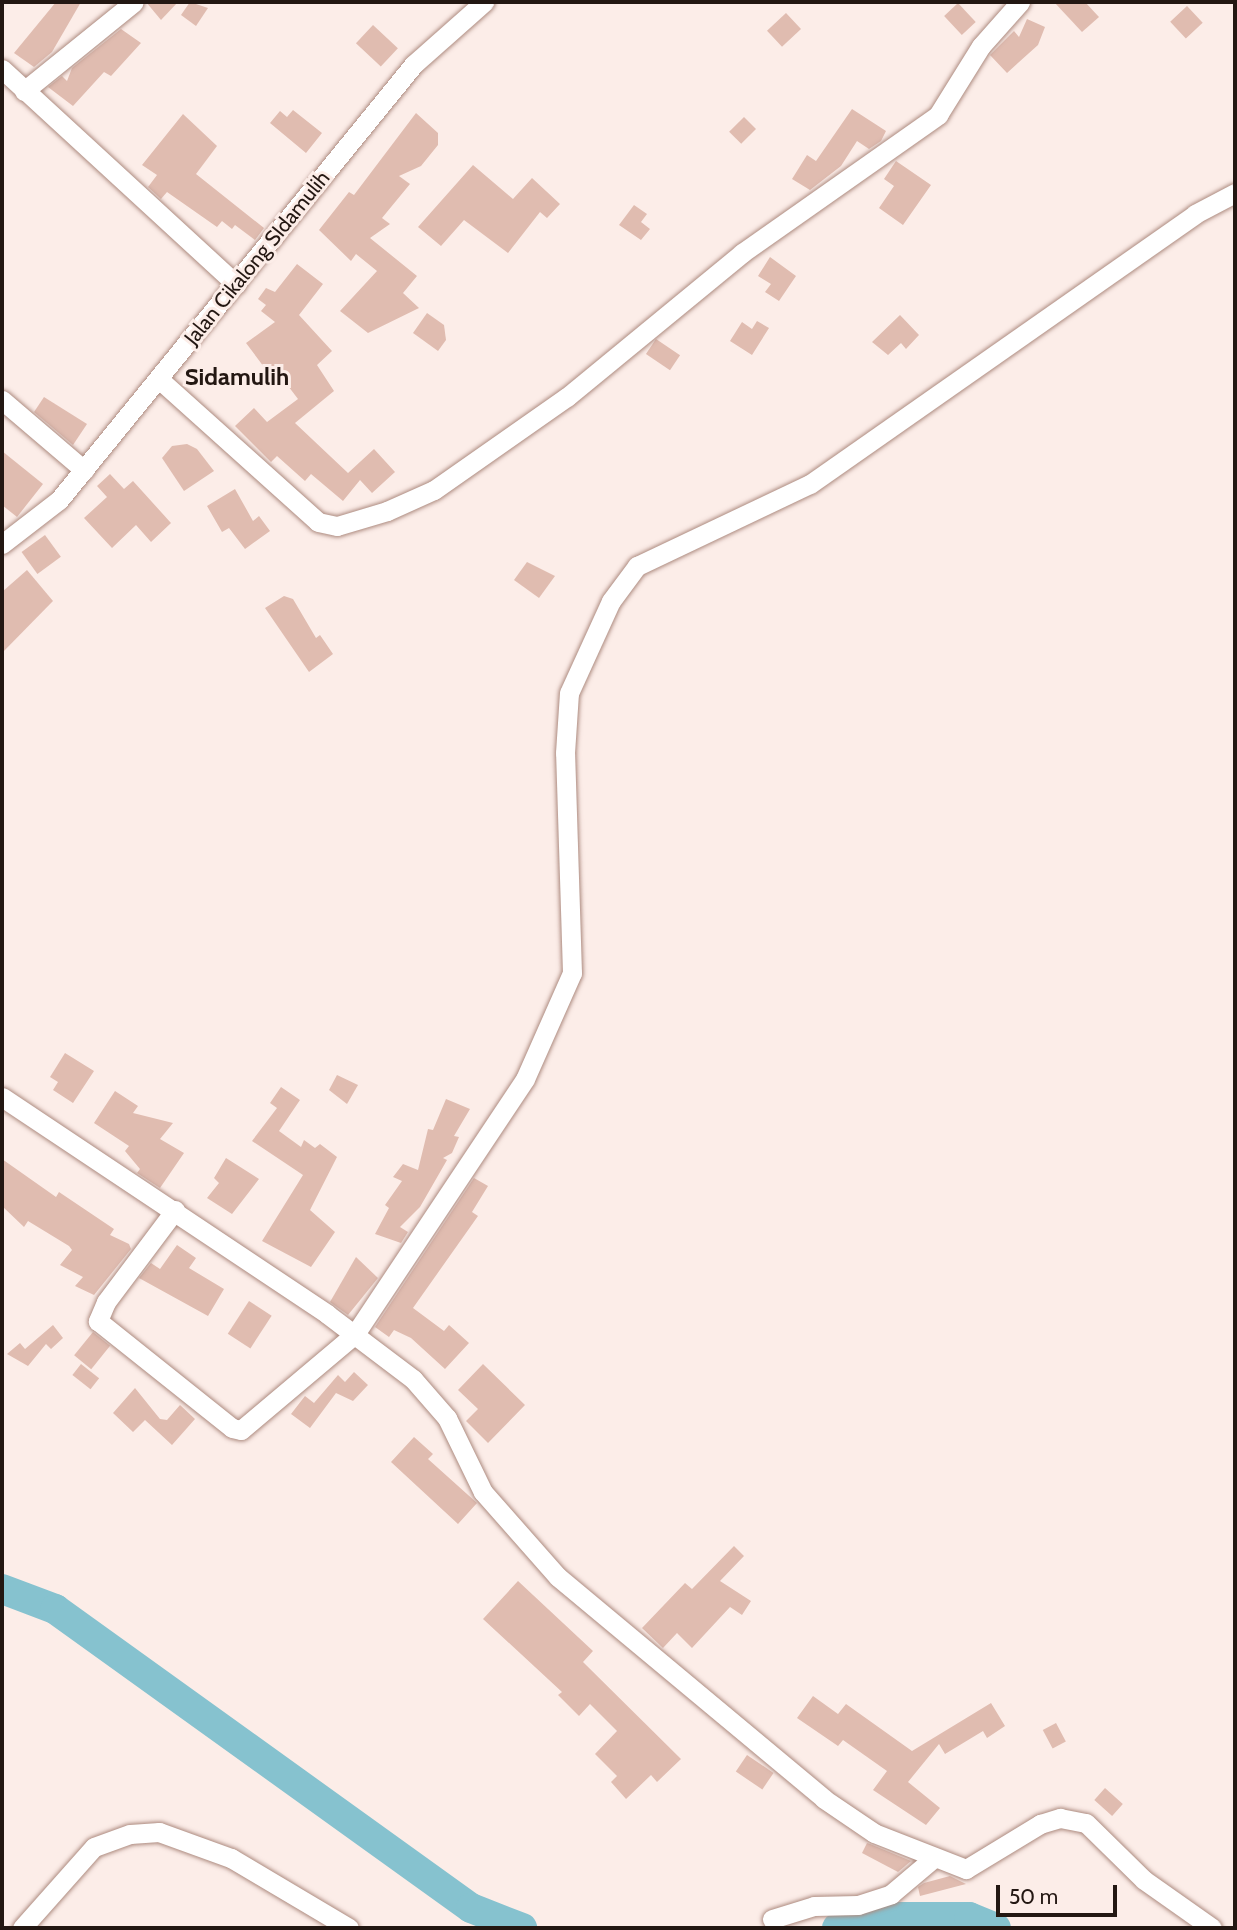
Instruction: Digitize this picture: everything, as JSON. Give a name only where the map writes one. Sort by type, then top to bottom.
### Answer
[{"type":"street","points":[[24,91],[134,2]]},
{"type":"street","name":"Jalan Cikalong SIdamulih","points":[[2,544],[59,500],[160,380],[414,64],[484,2]]},
{"type":"street","points":[[160,380],[318,522],[337,526],[387,511],[434,490],[567,397],[742,253],[938,116],[981,46],[1020,2]]},
{"type":"street","points":[[2,69],[236,284]]},
{"type":"street","points":[[175,1210],[106,1302],[98,1321],[232,1428],[251,1426],[355,1334],[525,1080],[572,973],[565,753],[569,693],[611,601],[637,566],[810,484],[1195,214],[1235,193]]},
{"type":"street","points":[[2,400],[83,470]]},
{"type":"street","points":[[2,1097],[175,1210],[355,1334],[431,1396],[483,1492],[558,1577],[824,1799],[874,1833],[966,1869],[1040,1824],[1060,1818],[1086,1823],[1144,1880],[1212,1928]]},
{"type":"street","points":[[22,1928],[94,1847],[130,1833],[159,1832],[230,1858],[349,1928]]},
{"type":"street","points":[[772,1919],[814,1906],[858,1905],[891,1894],[935,1857]]},
{"type":"building","points":[[56,2],[81,2],[52,52],[34,67],[14,53]]},
{"type":"building","points":[[146,2],[178,2],[161,20]]},
{"type":"building","points":[[190,2],[208,8],[196,26],[181,15]]},
{"type":"building","points":[[1054,2],[1085,2],[1099,17],[1082,32]]},
{"type":"building","points":[[958,3],[976,22],[962,35],[944,16]]},
{"type":"building","points":[[1187,6],[1203,23],[1186,39],[1170,22]]},
{"type":"building","points":[[786,13],[801,29],[782,47],[767,31]]},
{"type":"building","points":[[1027,19],[1045,27],[1038,45],[1007,73],[990,55],[1014,31],[1019,37]]},
{"type":"building","points":[[373,25],[398,48],[381,66],[356,43]]},
{"type":"building","points":[[121,29],[141,43],[111,76],[104,72],[73,106],[48,87],[62,76],[67,81],[72,68]]},
{"type":"building","points":[[852,109],[886,131],[881,141],[869,149],[857,141],[841,166],[810,190],[792,179],[807,155],[816,161]]},
{"type":"building","points":[[293,110],[322,133],[306,153],[270,123],[280,111],[287,117]]},
{"type":"building","points":[[416,113],[438,133],[438,145],[421,166],[399,176],[410,184],[382,218],[390,224],[370,238],[417,276],[403,293],[419,308],[368,333],[340,311],[377,271],[356,254],[351,261],[319,230],[349,192],[354,195]]},
{"type":"building","points":[[183,114],[217,146],[196,174],[264,228],[255,240],[235,225],[232,229],[222,221],[217,227],[167,192],[161,199],[148,187],[157,175],[142,165]]},
{"type":"building","points":[[744,117],[756,129],[741,144],[729,132]]},
{"type":"building","points":[[896,161],[931,185],[903,225],[879,208],[894,186],[884,179]]},
{"type":"building","points":[[473,165],[513,199],[532,178],[560,204],[547,218],[540,212],[508,253],[464,220],[441,246],[418,227]]},
{"type":"building","points":[[634,205],[647,214],[641,222],[650,229],[641,240],[619,225]]},
{"type":"building","points":[[770,257],[796,276],[779,301],[765,292],[771,284],[758,276]]},
{"type":"building","points":[[297,264],[323,284],[299,315],[332,351],[317,365],[334,391],[295,423],[348,473],[374,449],[395,472],[372,493],[360,480],[343,501],[311,474],[305,481],[277,456],[271,462],[235,426],[254,408],[267,422],[298,399],[279,374],[273,379],[246,343],[275,322],[261,311],[266,305],[258,299],[266,288],[275,292]]},
{"type":"building","points":[[427,313],[444,325],[446,340],[438,351],[413,333]]},
{"type":"building","points":[[900,315],[919,335],[906,349],[901,343],[888,355],[872,342]]},
{"type":"building","points":[[757,321],[769,328],[752,355],[730,341],[742,322],[752,329]]},
{"type":"building","points":[[656,339],[680,355],[670,370],[646,354]]},
{"type":"building","points":[[44,397],[87,424],[73,445],[34,412]]},
{"type":"building","points":[[187,444],[197,449],[214,471],[184,491],[162,458],[172,446]]},
{"type":"building","points":[[2,451],[43,484],[17,517],[2,505]]},
{"type":"building","points":[[110,474],[124,489],[133,481],[171,523],[151,542],[136,525],[112,548],[84,518],[107,497],[97,486]]},
{"type":"building","points":[[235,489],[253,521],[259,516],[270,531],[245,549],[229,528],[222,532],[207,506]]},
{"type":"building","points":[[45,535],[61,557],[37,574],[22,552]]},
{"type":"building","points":[[527,562],[555,576],[539,598],[514,580]]},
{"type":"building","points":[[27,570],[53,601],[2,653],[2,592]]},
{"type":"building","points":[[284,596],[293,599],[316,638],[320,635],[333,654],[309,672],[265,608]]},
{"type":"building","points":[[65,1053],[94,1071],[73,1103],[53,1090],[58,1082],[50,1077]]},
{"type":"building","points":[[337,1075],[358,1085],[347,1104],[329,1090]]},
{"type":"building","points":[[281,1087],[300,1100],[279,1131],[301,1147],[304,1140],[315,1148],[320,1144],[337,1157],[310,1210],[335,1232],[311,1267],[262,1241],[303,1175],[252,1141],[277,1108],[270,1103]]},
{"type":"building","points":[[115,1091],[138,1106],[133,1113],[173,1123],[160,1139],[184,1153],[160,1188],[137,1173],[140,1169],[125,1151],[129,1146],[94,1123]]},
{"type":"building","points":[[446,1099],[470,1109],[454,1136],[459,1137],[452,1153],[443,1158],[447,1160],[420,1207],[400,1227],[408,1232],[401,1243],[375,1234],[389,1208],[385,1205],[402,1181],[393,1177],[403,1164],[418,1170],[428,1129],[433,1130]]},
{"type":"building","points":[[226,1158],[259,1179],[232,1214],[207,1198],[219,1183],[214,1178]]},
{"type":"building","points":[[2,1159],[56,1197],[59,1192],[114,1229],[110,1235],[129,1244],[131,1249],[94,1295],[75,1286],[83,1277],[60,1265],[72,1250],[69,1246],[28,1221],[24,1227],[2,1206]]},
{"type":"building","points":[[474,1178],[488,1186],[472,1212],[478,1216],[413,1308],[444,1331],[449,1325],[469,1343],[445,1369],[411,1338],[394,1330],[389,1337],[375,1327]]},
{"type":"building","points":[[177,1245],[196,1258],[189,1268],[224,1289],[208,1316],[139,1278],[151,1263],[160,1269]]},
{"type":"building","points":[[356,1257],[378,1278],[348,1315],[330,1302]]},
{"type":"building","points":[[249,1301],[272,1316],[250,1348],[228,1334]]},
{"type":"building","points":[[53,1325],[63,1338],[51,1349],[46,1344],[28,1366],[7,1354],[20,1343],[25,1349]]},
{"type":"building","points":[[93,1332],[110,1346],[91,1369],[74,1355]]},
{"type":"building","points":[[81,1364],[99,1378],[91,1389],[72,1375]]},
{"type":"building","points":[[483,1364],[525,1405],[488,1443],[466,1421],[478,1409],[458,1390]]},
{"type":"building","points":[[354,1372],[368,1385],[353,1401],[336,1393],[310,1428],[291,1414],[305,1396],[314,1403],[338,1375],[345,1382]]},
{"type":"building","points":[[135,1388],[160,1419],[167,1420],[180,1405],[195,1419],[172,1445],[145,1420],[133,1432],[113,1413]]},
{"type":"building","points":[[414,1437],[433,1454],[428,1459],[477,1503],[458,1524],[391,1462]]},
{"type":"building","points":[[734,1546],[744,1556],[720,1581],[751,1601],[742,1615],[730,1607],[692,1648],[677,1633],[663,1648],[642,1628],[685,1583],[692,1589]]},
{"type":"building","points":[[518,1581],[593,1651],[583,1662],[681,1759],[657,1782],[651,1775],[626,1799],[611,1782],[617,1776],[595,1754],[617,1731],[590,1704],[579,1716],[558,1695],[562,1692],[483,1619]]},
{"type":"building","points":[[813,1696],[838,1714],[846,1704],[912,1751],[991,1703],[1005,1726],[987,1738],[983,1731],[945,1754],[939,1744],[908,1782],[940,1808],[926,1825],[873,1790],[887,1771],[843,1740],[838,1746],[797,1718]]},
{"type":"building","points":[[1056,1723],[1066,1742],[1053,1749],[1043,1730]]},
{"type":"building","points":[[747,1755],[774,1773],[762,1789],[736,1772]]},
{"type":"building","points":[[1105,1788],[1123,1804],[1112,1816],[1094,1800]]},
{"type":"building","points":[[867,1843],[911,1861],[898,1872],[862,1853]]},
{"type":"building","points":[[950,1876],[966,1884],[920,1896],[918,1887],[924,1883]]},
{"type":"waterway","points":[[2,1589],[55,1609],[471,1908],[522,1928]]},
{"type":"waterway","points":[[837,1928],[891,1917],[969,1917],[996,1928]]},
{"type":"district","name":"Sidamulih","points":[[237,377]]}]
